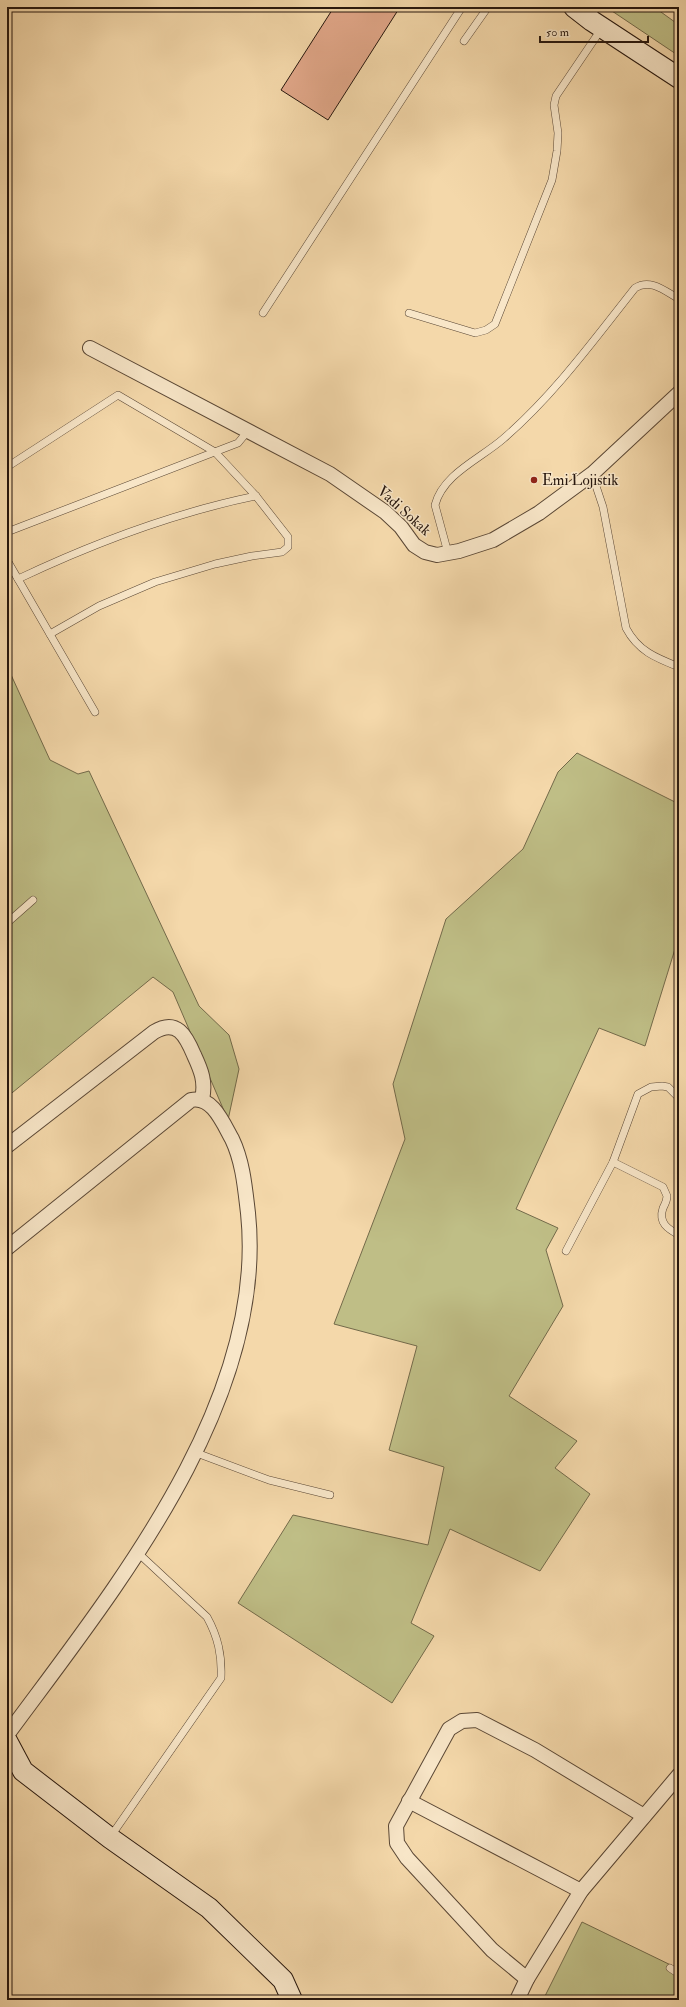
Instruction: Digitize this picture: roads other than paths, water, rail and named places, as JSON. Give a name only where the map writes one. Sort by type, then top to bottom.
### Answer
[{"type":"street","points":[[574,7],[602,28],[679,78]]},
{"type":"street","name":"Vadi Sokak","points":[[90,348],[349,486],[396,522],[409,539],[420,548],[437,555],[459,551],[493,540],[539,513],[592,474],[679,393]]},
{"type":"street","points":[[7,1146],[154,1032],[164,1027],[180,1031],[187,1038],[204,1078],[202,1099]]},
{"type":"street","points":[[7,1248],[186,1102],[196,1098],[202,1099],[211,1105],[232,1140],[238,1156],[245,1190],[250,1237],[250,1262],[245,1311],[235,1353],[212,1413],[175,1490],[137,1552],[77,1639],[7,1735]]},
{"type":"street","points":[[527,1979],[492,1950],[399,1848],[395,1838],[396,1826],[449,1729],[462,1721],[477,1720],[535,1750],[644,1816]]},
{"type":"street","points":[[7,1741],[23,1771],[110,1838],[209,1908],[283,1980],[292,2000]]},
{"type":"street","points":[[517,2000],[527,1979],[581,1891],[679,1775]]},
{"type":"street","points":[[409,1801],[581,1891]]},
{"type":"lane","points":[[263,313],[462,7]]},
{"type":"lane","points":[[464,41],[488,7]]},
{"type":"lane","points":[[409,313],[474,333],[486,330],[494,324],[552,180],[558,151],[558,133],[554,105],[556,96],[602,28]]},
{"type":"lane","points":[[448,553],[435,505],[444,484],[503,440],[545,399],[635,288],[643,284],[653,284],[679,299]]},
{"type":"lane","points":[[7,467],[118,395],[215,452],[256,496],[288,537],[288,547],[282,552],[252,556],[215,564],[155,582],[100,606],[50,634]]},
{"type":"lane","points":[[7,532],[238,443],[247,432]]},
{"type":"lane","points":[[592,474],[603,507],[626,628],[636,643],[647,653],[679,667]]},
{"type":"lane","points":[[18,579],[61,559],[127,533],[203,508],[256,496]]},
{"type":"lane","points":[[7,560],[95,712]]},
{"type":"lane","points":[[7,923],[33,900]]},
{"type":"lane","points":[[566,1251],[613,1162],[638,1094],[651,1087],[662,1086],[668,1087],[679,1098]]},
{"type":"lane","points":[[613,1162],[663,1187],[667,1196],[662,1213],[664,1224],[666,1229],[679,1235]]},
{"type":"lane","points":[[194,1452],[269,1480],[330,1495]]},
{"type":"lane","points":[[110,1838],[221,1678],[221,1651],[213,1628],[207,1617],[137,1552]]},
{"type":"lane","points":[[670,1968],[679,1974]]},
{"type":"place","name":"Emi Lojistik","points":[[534,480]]}]
